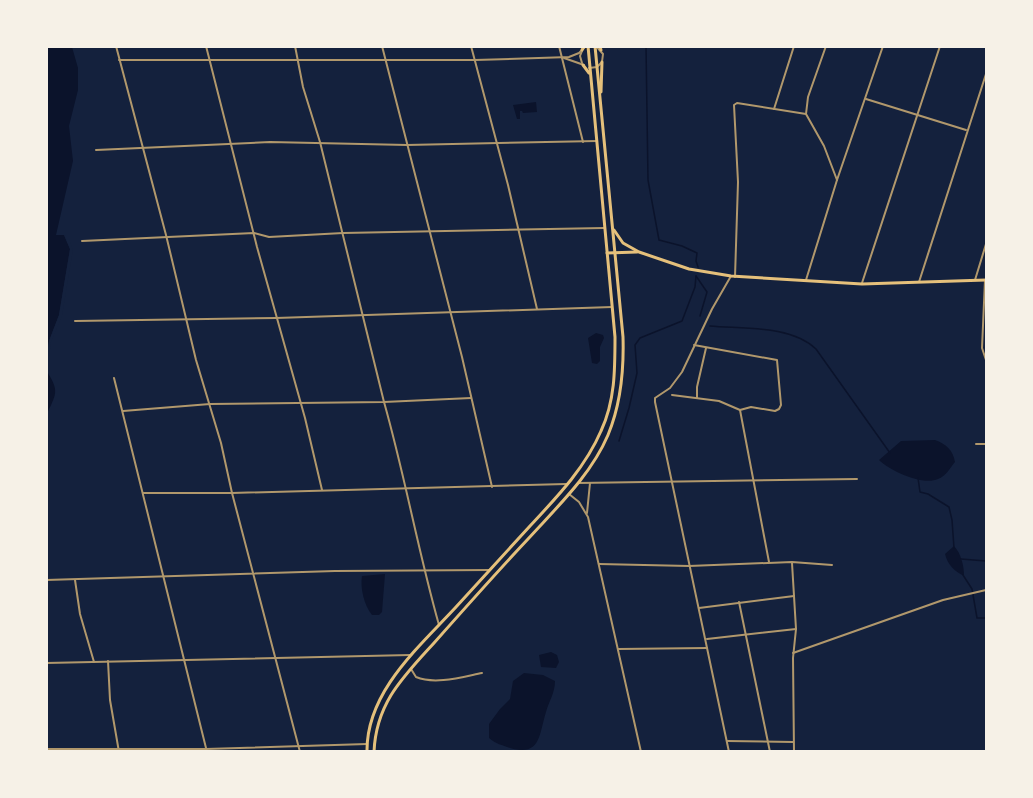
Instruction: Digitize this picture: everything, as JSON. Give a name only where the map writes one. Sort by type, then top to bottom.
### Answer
[{"type":"main road","points":[[367,752],[370,726],[387,687],[411,655],[568,484],[591,453],[609,411],[615,379],[613,307],[604,228],[598,141],[590,68],[585,47]]},
{"type":"main road","points":[[374,752],[377,725],[384,706],[411,669],[569,494],[593,463],[608,435],[620,391],[623,337],[597,67],[598,47]]},
{"type":"main road","points":[[601,100],[602,62]]},
{"type":"main road","points":[[583,65],[591,78]]},
{"type":"main road","points":[[613,229],[623,243],[639,252],[689,268],[733,276],[862,284],[986,280]]},
{"type":"main road","points":[[607,252],[639,252]]},
{"type":"main road","points":[[616,261],[621,255],[629,252]]},
{"type":"street","points":[[116,46],[300,752]]},
{"type":"street","points":[[206,46],[322,490]]},
{"type":"street","points":[[295,46],[303,87],[320,142],[439,625]]},
{"type":"street","points":[[382,46],[492,487]]},
{"type":"street","points":[[471,46],[537,309]]},
{"type":"street","points":[[559,46],[583,142]]},
{"type":"street","points":[[774,110],[794,46]]},
{"type":"street","points":[[826,46],[808,97],[806,114],[820,139],[837,180]]},
{"type":"street","points":[[806,281],[837,180],[883,46]]},
{"type":"street","points":[[862,284],[940,46]]},
{"type":"street","points":[[119,60],[474,60],[571,56],[585,47]]},
{"type":"street","points":[[583,65],[580,59],[585,47]]},
{"type":"street","points":[[561,57],[590,68],[597,67],[602,62],[598,47]]},
{"type":"street","points":[[919,282],[987,74]]},
{"type":"street","points":[[866,99],[967,131]]},
{"type":"street","points":[[729,752],[656,413],[655,398],[670,388],[682,372],[694,345],[733,276],[738,182],[734,105],[737,103],[806,114]]},
{"type":"street","points":[[96,150],[320,142],[407,145],[598,141]]},
{"type":"street","points":[[82,241],[254,232],[269,237],[342,233],[604,228]]},
{"type":"street","points":[[975,280],[987,244]]},
{"type":"street","points":[[986,280],[982,348],[987,360]]},
{"type":"street","points":[[75,321],[363,316],[613,307]]},
{"type":"street","points":[[672,395],[719,401],[740,410],[751,407],[775,411],[781,405],[777,360],[694,345]]},
{"type":"street","points":[[697,398],[697,387],[706,348]]},
{"type":"street","points":[[114,378],[207,750]]},
{"type":"street","points":[[122,411],[210,404],[384,402],[471,398]]},
{"type":"street","points":[[740,410],[769,562]]},
{"type":"street","points":[[976,444],[987,444]]},
{"type":"street","points":[[578,483],[857,479]]},
{"type":"street","points":[[590,483],[587,513],[641,752]]},
{"type":"street","points":[[143,493],[232,493],[568,484]]},
{"type":"street","points":[[569,494],[587,513]]},
{"type":"street","points":[[792,562],[796,629],[793,653],[794,752]]},
{"type":"street","points":[[599,564],[689,566],[792,562],[832,565]]},
{"type":"street","points":[[46,580],[105,576],[491,570]]},
{"type":"street","points":[[75,579],[80,614],[94,662]]},
{"type":"street","points":[[793,653],[943,600],[987,590]]},
{"type":"street","points":[[698,608],[794,596]]},
{"type":"street","points":[[740,602],[770,752]]},
{"type":"street","points":[[705,639],[796,629]]},
{"type":"street","points":[[618,650],[707,648]]},
{"type":"street","points":[[46,663],[411,655]]},
{"type":"street","points":[[108,661],[110,700],[119,750]]},
{"type":"street","points":[[411,669],[416,677],[431,679],[452,679],[482,673]]},
{"type":"street","points":[[727,741],[793,742]]},
{"type":"street","points":[[46,750],[207,750],[367,744]]},
{"type":"water","points":[[47,47],[72,47],[78,68],[78,90],[69,126],[73,161],[56,235],[64,235],[70,249],[59,315],[49,341],[47,355]]},
{"type":"water","points":[[536,102],[537,112],[523,113],[520,111],[520,119],[517,119],[513,105]]},
{"type":"water","points":[[596,333],[603,335],[604,338],[600,347],[600,361],[597,364],[592,363],[588,338]]},
{"type":"water","points":[[46,370],[55,391],[47,413]]},
{"type":"water","points":[[935,440],[948,448],[955,462],[941,478],[932,481],[916,479],[891,469],[879,460],[901,441]]},
{"type":"water","points":[[954,546],[962,560],[964,576],[952,567],[946,558],[945,554]]},
{"type":"water","points":[[385,574],[382,612],[379,615],[372,615],[363,596],[362,576]]},
{"type":"water","points":[[551,652],[557,655],[559,662],[556,668],[541,667],[539,655]]},
{"type":"water","points":[[524,673],[543,675],[555,681],[555,685],[537,742],[528,749],[520,750],[499,744],[489,738],[489,724],[510,699],[513,681]]},
{"type":"pier","points":[[64,235],[69,239],[73,250],[62,316],[51,342],[49,356],[46,358],[49,341],[59,315],[70,249]]},
{"type":"waterway","points":[[646,46],[648,180],[659,240],[697,253],[698,267]]},
{"type":"waterway","points":[[696,276],[707,292],[700,316]]},
{"type":"waterway","points":[[619,441],[637,373],[635,345],[640,338],[682,321],[695,287],[696,276]]},
{"type":"waterway","points":[[710,326],[780,332],[806,341],[816,349],[890,453]]},
{"type":"waterway","points":[[918,478],[920,492],[928,494],[949,507],[954,548]]},
{"type":"waterway","points":[[961,559],[986,561]]},
{"type":"waterway","points":[[963,575],[972,589],[977,618],[986,618]]}]
